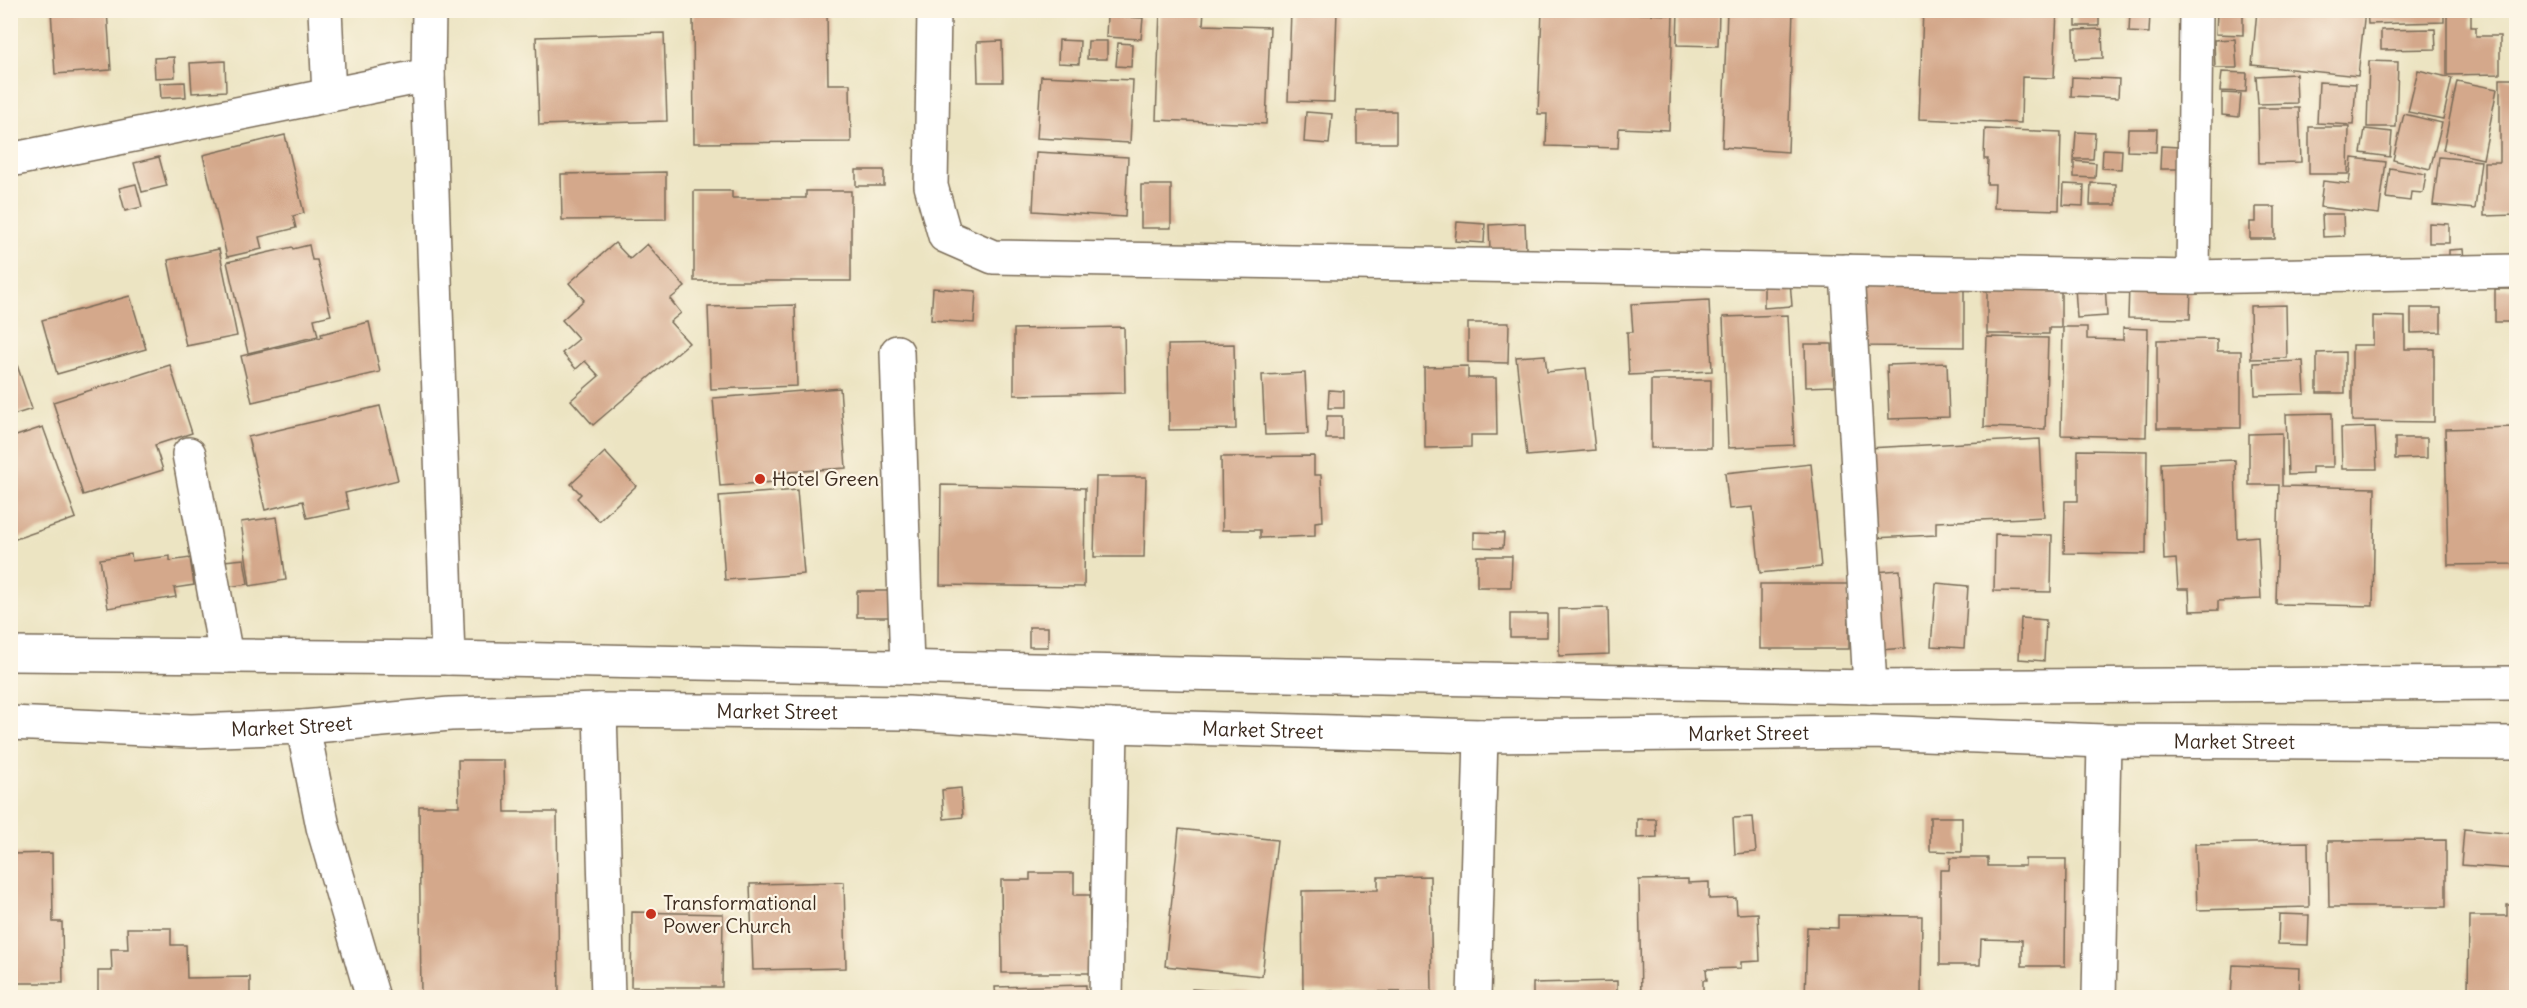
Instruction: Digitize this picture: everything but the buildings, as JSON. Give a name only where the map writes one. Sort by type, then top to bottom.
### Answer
[{"type":"street","points":[[325,10],[329,95]]},
{"type":"street","points":[[429,10],[428,75],[448,658]]},
{"type":"street","points":[[934,10],[931,186],[945,236],[993,257],[2193,277],[2517,271]]},
{"type":"street","points":[[2193,277],[2196,10]]},
{"type":"street","points":[[10,160],[428,75]]},
{"type":"street","points":[[1847,271],[1870,687]]},
{"type":"street","points":[[897,352],[907,667]]},
{"type":"street","points":[[189,454],[226,656]]},
{"type":"street","points":[[10,654],[448,658],[1870,687],[2517,683]]},
{"type":"street","points":[[600,710],[608,998]]},
{"type":"street","name":"Market Street","points":[[10,723],[191,731],[303,727],[450,714],[600,710],[908,713],[1111,726],[1481,736],[1872,732],[2104,741],[2517,743]]},
{"type":"street","points":[[1106,998],[1111,726]]},
{"type":"street","points":[[303,727],[323,827],[373,998]]},
{"type":"street","points":[[1474,998],[1481,736]]},
{"type":"street","points":[[2099,998],[2104,741]]},
{"type":"place","name":"Hotel Green","points":[[760,479]]},
{"type":"place","name":"Transformational Power Church","points":[[651,914]]}]
